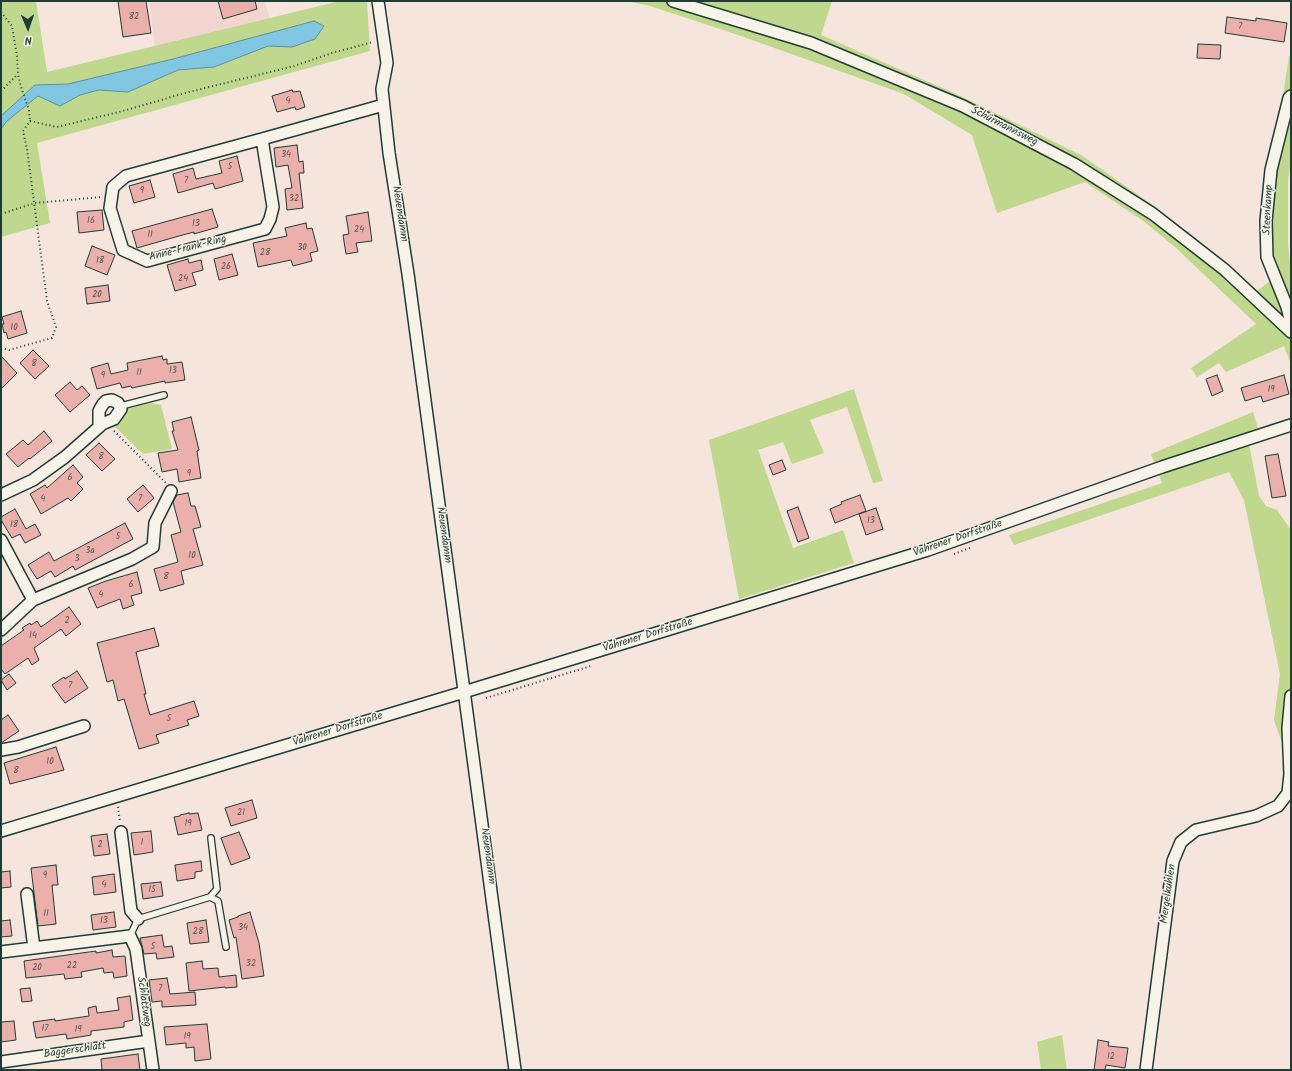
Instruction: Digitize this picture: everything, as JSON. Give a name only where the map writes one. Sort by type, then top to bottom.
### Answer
[{"type":"street","name":"Neuendamm","points":[[378,1],[387,63],[382,89],[389,153],[410,282],[515,1070]]},
{"type":"street","name":"Schürmannsweg","points":[[673,1],[811,43],[963,106],[1074,164],[1153,214],[1226,270],[1291,332]]},
{"type":"street","name":"Steenkamp","points":[[1291,96],[1289,98],[1271,170],[1266,221],[1267,257],[1287,307],[1291,323]]},
{"type":"street","points":[[112,196],[113,187],[126,176],[383,106]]},
{"type":"street","name":"Anne-Frank-Ring","points":[[112,196],[110,208],[123,250],[147,261],[265,230],[270,219],[272,207],[262,139]]},
{"type":"street","points":[[1,495],[33,480],[65,457],[102,425],[114,419],[119,414],[121,409],[121,406],[118,403],[112,400],[103,404],[99,411],[102,425]]},
{"type":"street","name":"Vahrener Dorfstraße","points":[[1,831],[464,692],[928,550],[1162,467],[1291,425]]},
{"type":"street","points":[[1,630],[33,600],[132,559],[153,547],[155,523],[171,490]]},
{"type":"street","points":[[1,540],[33,600]]},
{"type":"street","name":"Mergelkuhlen","points":[[1146,1070],[1173,860],[1180,842],[1196,830],[1256,816],[1278,806],[1288,793],[1290,774],[1288,728],[1291,696]]},
{"type":"street","points":[[1,750],[18,747],[84,726]]},
{"type":"street","points":[[121,832],[131,911],[138,919]]},
{"type":"street","points":[[27,894],[34,948]]},
{"type":"street","points":[[1,952],[130,936]]},
{"type":"street","name":"Schlattweg","points":[[130,936],[136,949],[153,1070]]},
{"type":"street","name":"Baggerschlatt","points":[[1,1062],[149,1041]]},
{"type":"lane","points":[[121,406],[164,395]]},
{"type":"lane","points":[[130,936],[138,919],[210,897],[216,889],[211,838]]},
{"type":"lane","points":[[210,897],[218,901],[226,947]]},
{"type":"path","points":[[1,12],[12,26],[17,56],[18,74],[29,110],[30,121],[23,131],[35,203],[47,301],[56,327],[52,338],[9,350],[1,348]]},
{"type":"path","points":[[30,121],[57,127],[156,103],[186,93],[294,66],[358,44],[384,39]]},
{"type":"path","points":[[1,91],[18,74]]},
{"type":"path","points":[[1,214],[35,203],[112,196]]},
{"type":"path","points":[[102,425],[167,483],[171,490]]},
{"type":"path","points":[[116,796],[121,832]]},
{"type":"shaded area","points":[[149,1],[264,1],[270,18],[155,46]]},
{"type":"green space","points":[[1,1],[36,1],[47,72],[340,1],[367,1],[370,51],[37,143],[50,223],[1,237]]},
{"type":"green space","points":[[626,1],[832,1],[821,35],[954,93],[1081,155],[1157,208],[1150,214],[1180,239],[1187,231],[1257,291],[1278,275],[1271,255],[1269,222],[1273,171],[1290,111],[1283,96],[1289,56],[1291,57],[1291,160],[1288,181],[1288,244],[1291,273],[1291,365],[1284,346],[1226,372],[1219,363],[1197,377],[1191,368],[1256,324],[1175,247],[1142,220],[1085,182],[997,213],[972,135],[904,94],[738,35],[650,6]]},
{"type":"green space","points":[[854,389],[883,481],[873,483],[847,407],[810,420],[824,453],[792,464],[783,442],[758,450],[793,548],[843,530],[854,563],[739,599],[709,440]]},
{"type":"green space","points":[[151,403],[161,405],[172,449],[143,454],[113,425],[121,421],[127,409]]},
{"type":"green space","points":[[1253,412],[1258,428],[1247,433],[1259,496],[1266,506],[1277,510],[1291,530],[1291,744],[1282,743],[1274,720],[1280,674],[1244,500],[1229,472],[1014,545],[1009,535],[1162,483],[1151,454]]},
{"type":"green space","points":[[1062,1035],[1067,1070],[1041,1070],[1037,1042]]},
{"type":"water","points":[[314,21],[324,26],[315,39],[292,47],[268,46],[214,67],[178,70],[128,92],[99,90],[80,95],[60,106],[38,96],[7,121],[1,129],[1,116],[35,85],[68,84],[173,59]]},
{"type":"building","points":[[118,1],[146,1],[151,33],[123,37]]},
{"type":"building","points":[[218,1],[255,1],[257,9],[223,19]]},
{"type":"building","points":[[1227,17],[1256,21],[1256,18],[1287,23],[1284,42],[1225,33]]},
{"type":"building","points":[[1198,44],[1221,45],[1220,59],[1197,58]]},
{"type":"building","points":[[292,90],[293,92],[300,91],[305,107],[296,110],[295,107],[277,112],[272,96]]},
{"type":"building","points":[[297,145],[299,162],[303,161],[304,173],[299,173],[303,208],[287,210],[285,189],[292,188],[288,165],[276,167],[274,148]]},
{"type":"building","points":[[237,156],[243,181],[215,189],[213,183],[178,193],[173,174],[193,168],[196,179],[222,173],[219,161]]},
{"type":"building","points":[[150,180],[155,197],[134,203],[129,186]]},
{"type":"building","points":[[212,209],[218,227],[137,248],[132,231]]},
{"type":"building","points":[[102,210],[104,230],[79,233],[77,212]]},
{"type":"building","points":[[368,212],[372,241],[356,243],[358,252],[346,254],[343,235],[349,234],[346,216]]},
{"type":"building","points":[[306,223],[307,229],[312,228],[318,251],[310,253],[312,261],[293,266],[291,260],[258,267],[253,243],[287,236],[285,228]]},
{"type":"building","points":[[92,246],[115,255],[107,275],[85,266]]},
{"type":"building","points":[[232,254],[238,275],[219,280],[214,259]]},
{"type":"building","points":[[188,259],[189,263],[201,260],[203,270],[192,273],[196,285],[175,291],[167,265]]},
{"type":"building","points":[[108,285],[110,301],[87,304],[85,288]]},
{"type":"building","points":[[21,311],[27,333],[8,339],[6,332],[4,333],[2,317]]},
{"type":"building","points":[[33,350],[49,366],[35,379],[20,363]]},
{"type":"building","points":[[1,356],[17,373],[1,389]]},
{"type":"building","points":[[162,356],[163,360],[167,359],[167,364],[182,362],[185,380],[165,383],[165,381],[132,388],[131,386],[122,388],[120,383],[97,389],[91,368],[108,363],[111,374],[128,370],[127,363]]},
{"type":"building","points":[[1217,375],[1223,391],[1212,396],[1206,379]]},
{"type":"building","points":[[1284,375],[1289,394],[1263,402],[1261,396],[1245,401],[1241,388]]},
{"type":"building","points":[[70,382],[77,390],[82,386],[90,395],[70,412],[55,395]]},
{"type":"building","points":[[191,417],[199,450],[197,451],[201,478],[179,482],[177,469],[162,472],[158,453],[178,450],[172,431],[174,431],[172,422]]},
{"type":"building","points":[[44,431],[52,441],[18,467],[6,454],[23,440],[28,445]]},
{"type":"building","points":[[99,443],[115,459],[102,471],[86,455]]},
{"type":"building","points":[[1278,454],[1286,496],[1272,498],[1265,456]]},
{"type":"building","points":[[782,460],[786,470],[773,475],[769,465]]},
{"type":"building","points":[[73,465],[83,477],[77,483],[83,489],[71,501],[68,498],[41,514],[30,494],[45,485],[47,488]]},
{"type":"building","points":[[143,485],[154,498],[138,512],[127,499]]},
{"type":"building","points":[[188,493],[191,506],[195,506],[201,527],[193,529],[203,565],[181,571],[184,584],[160,591],[154,569],[178,562],[171,535],[181,532],[173,502],[177,495]]},
{"type":"building","points":[[860,495],[866,511],[835,523],[830,509],[842,504],[841,502]]},
{"type":"building","points":[[798,507],[809,538],[798,542],[787,511]]},
{"type":"building","points":[[876,508],[883,529],[866,535],[859,514]]},
{"type":"building","points":[[15,509],[26,529],[35,524],[41,535],[25,543],[20,534],[12,538],[1,520],[1,517]]},
{"type":"building","points":[[125,523],[133,539],[75,570],[73,566],[55,577],[51,571],[37,579],[28,565],[49,552],[54,561]]},
{"type":"building","points":[[137,572],[142,593],[131,596],[134,605],[123,609],[120,599],[97,608],[88,588]]},
{"type":"building","points":[[69,607],[81,624],[66,636],[61,629],[34,648],[39,660],[32,665],[28,658],[5,674],[1,669],[1,646],[24,630],[22,628],[30,623],[31,625],[37,621],[41,627]]},
{"type":"building","points":[[154,628],[159,646],[136,652],[146,694],[144,694],[150,715],[194,701],[199,716],[187,720],[189,725],[156,735],[159,743],[139,749],[124,699],[118,701],[113,680],[107,682],[97,643]]},
{"type":"building","points":[[77,671],[88,688],[65,703],[52,685]]},
{"type":"building","points":[[9,674],[16,683],[7,690],[1,680]]},
{"type":"building","points":[[8,715],[19,731],[1,743],[1,720]]},
{"type":"building","points":[[56,747],[64,770],[10,784],[4,763]]},
{"type":"building","points":[[252,800],[257,818],[231,826],[225,808]]},
{"type":"building","points":[[189,813],[198,813],[202,830],[178,835],[174,817]]},
{"type":"building","points":[[151,831],[153,852],[134,855],[131,833]]},
{"type":"building","points":[[239,832],[250,858],[231,865],[221,838]]},
{"type":"building","points":[[107,834],[110,854],[94,856],[91,836]]},
{"type":"building","points":[[201,861],[202,871],[195,872],[195,878],[177,881],[175,865]]},
{"type":"building","points":[[56,865],[58,885],[52,885],[56,924],[38,926],[31,868]]},
{"type":"building","points":[[10,871],[11,887],[1,888],[1,872]]},
{"type":"building","points":[[114,874],[116,892],[94,895],[92,877]]},
{"type":"building","points":[[161,882],[163,896],[143,899],[141,884]]},
{"type":"building","points":[[114,912],[116,927],[93,930],[91,915]]},
{"type":"building","points":[[250,912],[259,943],[264,976],[242,979],[236,937],[234,938],[229,920]]},
{"type":"building","points":[[10,920],[12,936],[1,937],[1,921]]},
{"type":"building","points":[[206,920],[209,942],[190,944],[187,923]]},
{"type":"building","points":[[162,935],[164,947],[172,946],[174,957],[157,959],[156,953],[144,954],[140,938]]},
{"type":"building","points":[[112,950],[113,957],[125,956],[127,976],[114,978],[113,972],[104,973],[103,968],[81,972],[82,977],[65,979],[64,974],[26,978],[24,961]]},
{"type":"building","points":[[202,961],[203,969],[218,968],[219,977],[236,975],[237,987],[189,991],[186,963]]},
{"type":"building","points":[[167,978],[170,994],[195,992],[196,1005],[162,1007],[162,1001],[152,1002],[149,980]]},
{"type":"building","points":[[30,988],[32,1001],[22,1002],[20,989]]},
{"type":"building","points":[[130,996],[133,1020],[124,1022],[124,1027],[91,1031],[91,1035],[67,1039],[66,1034],[36,1038],[33,1022],[55,1019],[55,1021],[89,1016],[88,1008],[96,1006],[97,1013],[119,1010],[117,998]]},
{"type":"building","points":[[14,1021],[16,1040],[1,1042],[1,1022]]},
{"type":"building","points":[[207,1024],[211,1059],[195,1061],[194,1047],[186,1048],[186,1043],[166,1045],[164,1027]]},
{"type":"building","points":[[1098,1040],[1109,1042],[1108,1046],[1128,1048],[1125,1068],[1106,1065],[1105,1070],[1094,1070]]},
{"type":"building","points":[[138,1054],[140,1070],[102,1070],[101,1059]]}]
